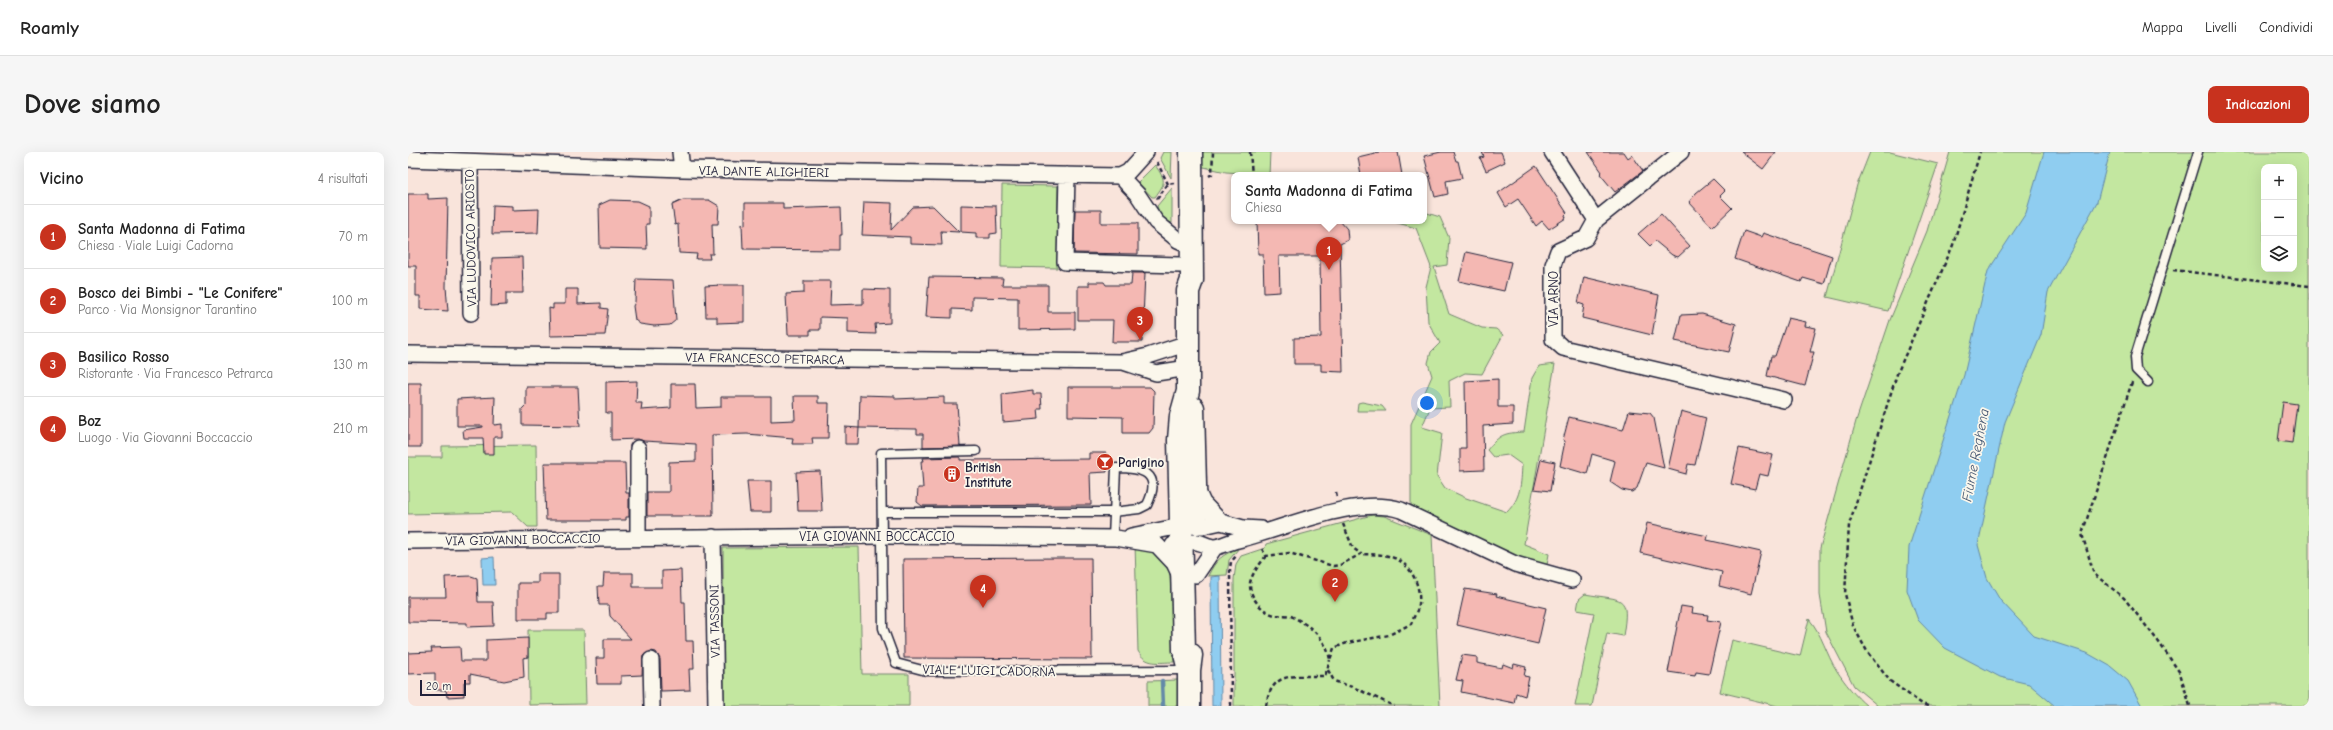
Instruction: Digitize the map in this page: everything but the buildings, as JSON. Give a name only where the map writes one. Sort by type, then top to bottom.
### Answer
[{"type":"main road","points":[[1177,152],[1185,243],[1192,280],[1188,291],[1188,381],[1181,416],[1179,440],[1192,536]]},
{"type":"main road","points":[[1188,291],[1182,281],[1181,265],[1185,243],[1191,152]]},
{"type":"main road","points":[[1188,381],[1194,409],[1196,480],[1184,650],[1189,670]]},
{"type":"main road","points":[[1189,578],[1196,602],[1189,670],[1189,706]]},
{"type":"street","points":[[680,152],[682,170]]},
{"type":"street","points":[[1552,152],[1596,220]]},
{"type":"street","name":"VIA ARNO","points":[[1681,152],[1596,220],[1586,238],[1558,251],[1553,265],[1553,339],[1563,348],[1784,400]]},
{"type":"street","points":[[1151,155],[1120,176],[1138,195],[1156,222],[1185,243]]},
{"type":"street","name":"VIA DANTE ALIGHIERI","points":[[408,159],[470,162],[546,158],[682,170],[1120,176]]},
{"type":"street","name":"VIA LUDOVICO ARIOSTO","points":[[470,162],[471,313]]},
{"type":"street","points":[[1067,175],[1065,262],[1181,265]]},
{"type":"street","name":"VIA FRANCESCO PETRARCA","points":[[408,354],[1122,362],[1148,356],[1188,343]]},
{"type":"street","name":"VIA FRANCESCO PETRARCA","points":[[1122,362],[1188,381]]},
{"type":"street","points":[[638,448],[638,538]]},
{"type":"street","points":[[1196,480],[1203,502],[1221,522],[1243,528],[1264,537]]},
{"type":"street","points":[[1192,536],[1264,537],[1339,511],[1366,506],[1394,508],[1515,564],[1572,580]]},
{"type":"street","points":[[1192,536],[1221,522]]},
{"type":"street","name":"VIA GIOVANNI BOCCACCIO","points":[[408,541],[713,537],[882,536],[1115,538],[1192,536]]},
{"type":"street","points":[[1189,578],[1192,536]]},
{"type":"street","points":[[1192,536],[1190,593],[1196,602]]},
{"type":"street","name":"VIA GIOVANNI BOCCACCIO","points":[[1115,538],[1157,545],[1192,536]]},
{"type":"street","name":"VIA TASSONI","points":[[713,537],[716,706]]},
{"type":"street","points":[[1157,545],[1189,578]]},
{"type":"street","points":[[651,660],[652,706]]},
{"type":"lane","points":[[2148,382],[2136,370],[2135,357],[2198,152]]},
{"type":"lane","points":[[882,536],[881,453],[976,451]]},
{"type":"lane","points":[[882,512],[1113,512],[1139,509],[1147,505],[1153,486],[1149,476],[1144,471],[1137,468],[1116,468],[1113,512],[1115,538]]},
{"type":"lane","name":"VIALE LUIGI CADORNA","points":[[882,536],[883,628],[896,663],[926,671],[1189,670]]},
{"type":"path","points":[[1212,152],[1212,174]]},
{"type":"path","points":[[1250,152],[1252,172]]},
{"type":"path","points":[[1928,706],[1922,704],[1890,681],[1868,653],[1853,626],[1845,594],[1849,525],[1897,374],[1952,246],[1980,152]]},
{"type":"path","points":[[1151,155],[1168,184]]},
{"type":"path","points":[[2162,269],[2309,286]]},
{"type":"path","points":[[2136,370],[2082,534],[2094,574],[2124,598],[2158,641],[2180,673],[2190,706]]},
{"type":"path","points":[[1336,492],[1339,511],[1345,532],[1353,548],[1361,554]]},
{"type":"path","points":[[1264,537],[1266,556]]},
{"type":"path","points":[[1231,706],[1230,568],[1231,562],[1238,553]]},
{"type":"path","points":[[1266,706],[1268,692],[1273,684],[1293,676],[1325,676],[1334,648],[1347,643],[1389,635],[1411,624],[1419,605],[1418,591],[1411,571],[1404,562],[1380,554],[1361,554],[1340,565],[1333,566],[1289,553],[1266,556],[1256,567],[1250,582],[1255,600],[1264,610],[1275,615],[1292,616],[1314,631],[1328,648],[1330,660]]},
{"type":"path","points":[[1328,670],[1334,681],[1355,688],[1394,706]]},
{"type":"green space","points":[[1163,152],[1172,152],[1171,178],[1160,158]]},
{"type":"green space","points":[[1195,152],[1270,152],[1269,172],[1226,172],[1195,165]]},
{"type":"green space","points":[[1870,152],[1890,152],[1938,164],[1888,311],[1827,297],[1857,185]]},
{"type":"green space","points":[[1950,152],[2309,152],[2309,706],[1878,706],[1854,686],[1826,632],[1820,595],[1820,548],[1856,421],[1890,320],[1927,231]]},
{"type":"green space","points":[[1155,165],[1163,178],[1163,185],[1155,197],[1152,197],[1138,182]]},
{"type":"green space","points":[[1002,185],[1058,186],[1057,268],[1001,267]]},
{"type":"green space","points":[[1172,188],[1172,223],[1166,221],[1162,217],[1157,206]]},
{"type":"green space","points":[[1427,213],[1440,217],[1449,238],[1447,265],[1434,267],[1449,314],[1482,328],[1496,329],[1503,335],[1482,374],[1465,373],[1449,381],[1450,407],[1430,408],[1422,427],[1442,433],[1437,476],[1445,488],[1466,498],[1507,512],[1512,507],[1518,496],[1521,485],[1522,465],[1508,455],[1493,457],[1487,450],[1503,435],[1524,432],[1532,378],[1539,366],[1555,364],[1524,544],[1549,554],[1547,565],[1505,554],[1411,505],[1411,424],[1432,376],[1428,363],[1431,352],[1440,343],[1428,322],[1426,287],[1431,267],[1416,228],[1401,224],[1427,224]]},
{"type":"green space","points":[[1362,402],[1382,406],[1386,411],[1357,411],[1358,403]]},
{"type":"green space","points":[[536,445],[537,527],[528,527],[512,512],[408,514],[408,457],[442,457],[442,446]]},
{"type":"green space","points":[[1372,515],[1384,516],[1432,535],[1440,706],[1234,706],[1234,579],[1236,564],[1241,556],[1265,548],[1266,544]]},
{"type":"green space","points":[[1135,544],[1152,548],[1161,558],[1170,573],[1174,662],[1149,661],[1141,656],[1138,651]]},
{"type":"green space","points":[[859,547],[862,674],[909,674],[909,706],[724,706],[723,548]]},
{"type":"green space","points":[[1239,548],[1229,560],[1227,575],[1208,576],[1220,558]]},
{"type":"green space","points":[[1585,594],[1608,597],[1621,602],[1624,606],[1625,622],[1623,636],[1607,633],[1592,706],[1575,706],[1594,613],[1577,610],[1579,599]]},
{"type":"green space","points":[[1809,619],[1843,680],[1867,706],[1778,706],[1720,692],[1732,640],[1800,656]]},
{"type":"green space","points":[[528,630],[584,630],[586,704],[529,705]]},
{"type":"green space","points":[[1178,680],[1178,706],[1148,706],[1148,681]]},
{"type":"water","name":"Fiume Reghena","points":[[2044,152],[2110,152],[2097,202],[2048,292],[2041,335],[2005,422],[1978,545],[1987,578],[2000,600],[2034,636],[2087,653],[2110,666],[2128,681],[2142,706],[2055,706],[2029,684],[2000,677],[1945,648],[1918,620],[1907,590],[1909,547],[1964,375],[1988,271],[2026,213]]},
{"type":"water","points":[[494,557],[495,585],[483,585],[482,558]]},
{"type":"water","points":[[1220,576],[1221,706],[1212,706],[1211,577]]},
{"type":"waterway","points":[[1162,681],[1163,706]]},
{"type":"place","name":"Santa Madonna di Fatima","points":[[1329,270]]},
{"type":"place","name":"Basilico Rosso","points":[[1140,340]]},
{"type":"place","name":"Parigino","points":[[1105,462]]},
{"type":"place","name":"British Institute","points":[[952,474]]},
{"type":"place","name":"Bosco dei Bimbi - \"Le Conifere\"","points":[[1335,602]]},
{"type":"place","name":"Boz","points":[[983,608]]}]
